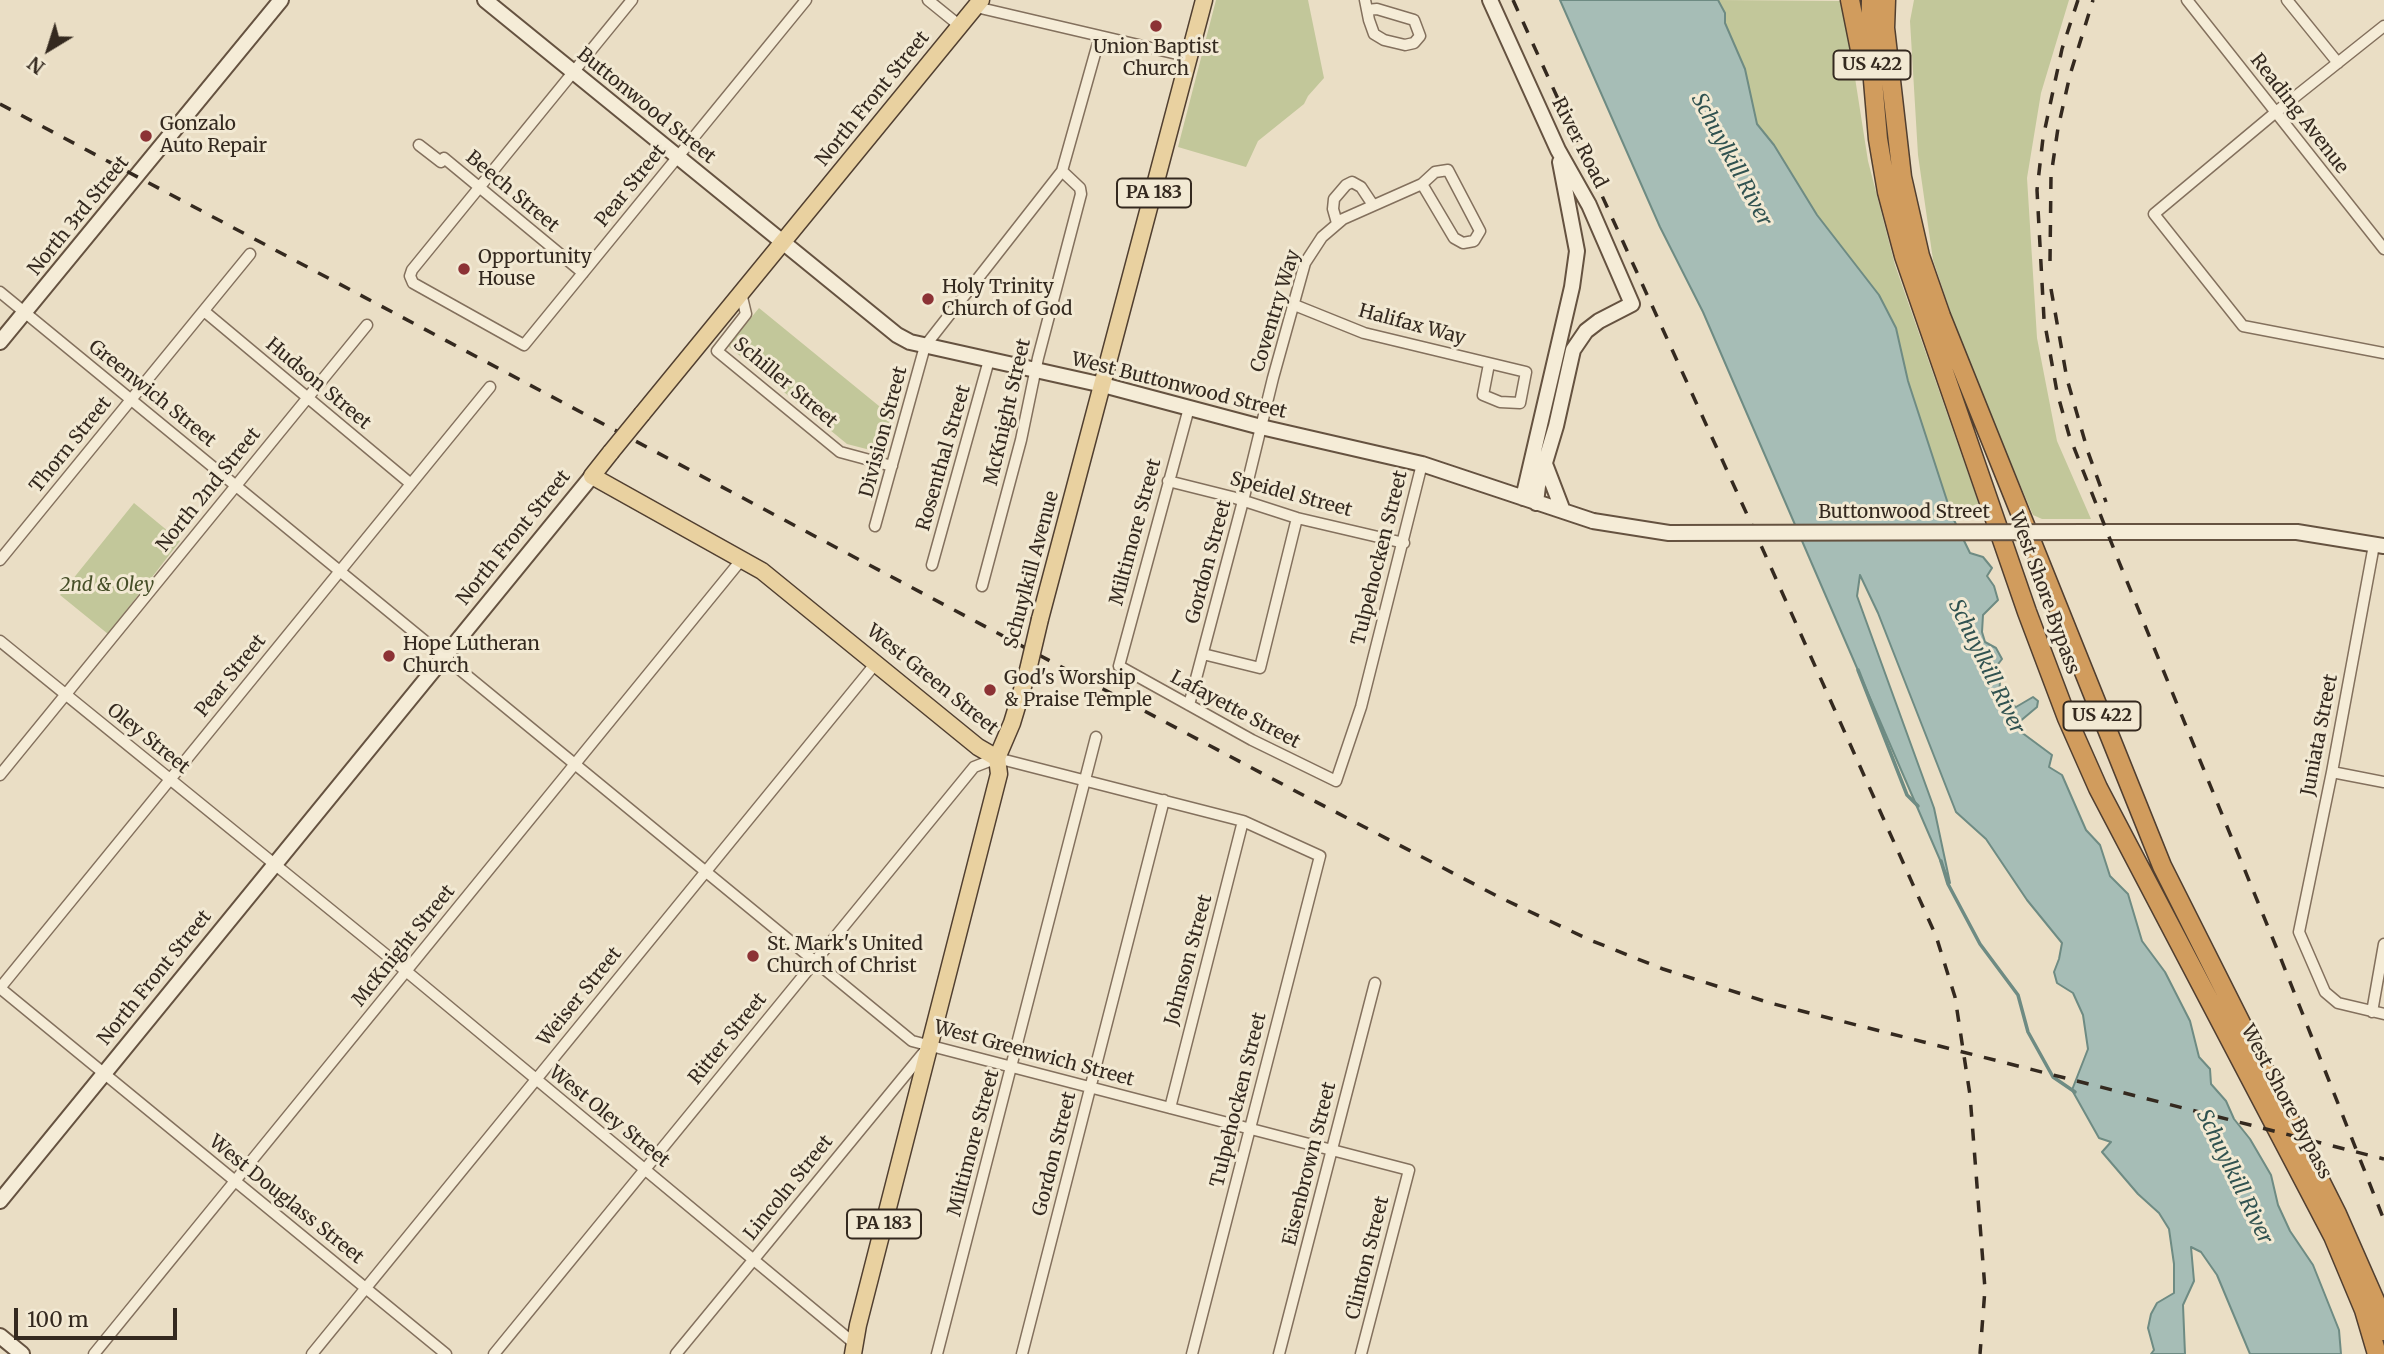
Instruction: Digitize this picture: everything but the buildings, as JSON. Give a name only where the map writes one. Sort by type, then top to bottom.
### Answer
[{"type":"highway","points":[[1850,0],[1868,100],[1877,129]]},
{"type":"highway","name":"West Shore Bypass","points":[[1871,0],[1870,45],[1877,129],[1887,192],[1904,256],[2027,612],[2067,718],[2129,848],[2333,1236],[2364,1310],[2377,1354]]},
{"type":"highway","name":"West Shore Bypass","points":[[1886,0],[1889,77],[1902,177],[1920,256],[1941,316],[2162,866],[2337,1214],[2377,1306],[2384,1331]]},
{"type":"highway","points":[[1889,77],[1896,43],[1899,0]]},
{"type":"main road","name":"Schuylkill Avenue","points":[[854,1349],[999,774],[997,758],[1012,723],[1028,670],[1204,0]]},
{"type":"main road","name":"North Front Street","points":[[592,476],[979,4]]},
{"type":"main road","name":"West Green Street","points":[[592,476],[762,571],[978,747],[997,758]]},
{"type":"street","name":"North 3rd Street","points":[[0,342],[281,0]]},
{"type":"street","name":"Buttonwood Street","points":[[485,0],[783,242]]},
{"type":"street","points":[[478,187],[632,0]]},
{"type":"street","name":"Pear Street","points":[[478,187],[410,276],[413,283],[524,345],[806,0]]},
{"type":"street","points":[[928,0],[960,26]]},
{"type":"street","name":"River Road","points":[[1490,0],[1558,150],[1589,205],[1632,304],[1592,326],[1578,340],[1538,464]]},
{"type":"street","name":"Reading Avenue","points":[[2188,0],[2384,249]]},
{"type":"street","points":[[2287,0],[2338,64]]},
{"type":"street","points":[[979,4],[1189,57]]},
{"type":"street","points":[[1366,5],[1414,20],[1420,36],[1413,43],[1405,45],[1384,40],[1374,34],[1366,5]]},
{"type":"street","points":[[2384,26],[2154,214],[2243,326],[2384,353]]},
{"type":"street","points":[[925,346],[1062,171],[1100,36]]},
{"type":"street","name":"Beech Street","points":[[419,145],[441,163],[444,158],[583,273]]},
{"type":"street","points":[[1530,500],[1577,251],[1558,150]]},
{"type":"street","name":"Coventry Way","points":[[1261,427],[1305,263],[1315,244],[1338,223],[1422,184],[1435,172],[1448,170],[1479,231],[1474,241],[1463,243],[1454,238],[1422,184]]},
{"type":"street","name":"McKnight Street","points":[[982,586],[1081,194],[1080,188],[1062,171]]},
{"type":"street","points":[[1338,223],[1333,209],[1334,199],[1346,185],[1352,182],[1361,187],[1373,205]]},
{"type":"street","name":"West Buttonwood Street","points":[[783,242],[897,335],[925,346],[1103,386],[1261,427],[1422,464],[1592,521]]},
{"type":"street","name":"Thorn Street","points":[[0,560],[250,254]]},
{"type":"street","name":"Greenwich Street","points":[[0,292],[444,656]]},
{"type":"street","name":"Schiller Street","points":[[741,293],[746,314],[717,351],[840,452],[892,466]]},
{"type":"street","name":"Halifax Way","points":[[1292,304],[1364,333],[1526,372],[1520,403],[1500,402],[1483,396],[1489,364]]},
{"type":"street","name":"Hudson Street","points":[[204,311],[411,484]]},
{"type":"street","name":"North 2nd Street","points":[[0,775],[367,325]]},
{"type":"street","name":"Division Street","points":[[875,526],[925,346]]},
{"type":"street","name":"Rosenthal Street","points":[[932,565],[989,360]]},
{"type":"street","name":"Pear Street","points":[[0,988],[490,387]]},
{"type":"street","name":"Miltimore Street","points":[[1119,666],[1189,408]]},
{"type":"street","name":"Gordon Street","points":[[1189,705],[1261,427]]},
{"type":"street","name":"Tulpehocken Street","points":[[1336,781],[1357,721],[1422,464]]},
{"type":"street","points":[[1504,493],[1538,464]]},
{"type":"street","points":[[1538,464],[1563,511]]},
{"type":"street","name":"North Front Street","points":[[0,1201],[592,476]]},
{"type":"street","name":"Speidel Street","points":[[1168,481],[1297,518],[1404,543]]},
{"type":"street","points":[[1203,654],[1259,668],[1297,518]]},
{"type":"street","name":"Buttonwood Street","points":[[1592,521],[1669,534],[2297,532],[2379,545]]},
{"type":"street","name":"Juniata Street","points":[[2372,1012],[2338,1003],[2325,992],[2299,933],[2379,545]]},
{"type":"street","name":"McKnight Street","points":[[94,1354],[742,559]]},
{"type":"street","name":"Oley Street","points":[[0,641],[275,865]]},
{"type":"street","name":"West Greenwich Street","points":[[444,656],[912,1041],[1409,1170]]},
{"type":"street","name":"Weiser Street","points":[[312,1354],[876,663]]},
{"type":"street","name":"Lafayette Street","points":[[1119,666],[1282,756],[1336,781]]},
{"type":"street","name":"Miltimore Street","points":[[937,1354],[1096,737]]},
{"type":"street","name":"West Green Street","points":[[997,758],[1243,821],[1320,856]]},
{"type":"street","name":"Ritter Street","points":[[494,1354],[974,766],[997,758]]},
{"type":"street","points":[[2332,772],[2384,782]]},
{"type":"street","name":"Gordon Street","points":[[1022,1354],[1164,800]]},
{"type":"street","name":"Johnson Street","points":[[1170,1108],[1243,821]]},
{"type":"street","name":"Tulpehocken Street","points":[[1192,1354],[1320,856]]},
{"type":"street","name":"West Oley Street","points":[[275,865],[754,1259],[854,1349]]},
{"type":"street","points":[[2384,944],[2372,1012],[2384,1014]]},
{"type":"street","name":"Eisenbrown Street","points":[[1279,1354],[1375,983]]},
{"type":"street","name":"West Douglass Street","points":[[0,988],[446,1354]]},
{"type":"street","name":"Lincoln Street","points":[[676,1354],[930,1045]]},
{"type":"street","name":"Clinton Street","points":[[1362,1354],[1409,1170]]},
{"type":"street","points":[[0,1336],[22,1354]]},
{"type":"green space","points":[[1216,0],[1308,0],[1324,78],[1304,104],[1258,141],[1246,167],[1178,147]]},
{"type":"green space","points":[[1718,0],[1843,1],[1868,161],[1895,265],[1983,516],[1952,516],[1908,381],[1896,328],[1817,215],[1774,145],[1757,124],[1745,69]]},
{"type":"green space","points":[[1914,0],[2069,0],[2041,93],[2027,178],[2037,338],[2057,441],[2091,519],[2042,519],[2033,515],[1966,358],[1933,260],[1918,155],[1910,21]]},
{"type":"green space","points":[[759,308],[879,406],[893,409],[882,453],[847,444],[728,346]]},
{"type":"green space","name":"2nd & Oley","points":[[134,503],[180,541],[108,634],[60,595]]},
{"type":"water","name":"Schuylkill River","points":[[1560,0],[1718,0],[1745,69],[1757,124],[1774,145],[1817,215],[1879,295],[1896,328],[1908,381],[1952,516],[1970,553],[1983,557],[1992,568],[1987,576],[1994,586],[1998,600],[1983,615],[1982,632],[1985,642],[1996,648],[2002,659],[1992,672],[2000,682],[1999,696],[2016,707],[2033,697],[2038,701],[2037,707],[2018,723],[2017,729],[2052,755],[2049,767],[2062,775],[2086,830],[2100,845],[2110,876],[2128,894],[2142,941],[2165,972],[2190,1021],[2199,1057],[2210,1069],[2211,1084],[2226,1101],[2234,1119],[2250,1139],[2271,1175],[2278,1205],[2290,1231],[2313,1265],[2339,1330],[2341,1354],[2250,1354],[2217,1275],[2201,1252],[2191,1247],[2194,1281],[2183,1305],[2185,1354],[2151,1354],[2154,1350],[2148,1328],[2151,1314],[2157,1303],[2174,1293],[2174,1264],[2169,1229],[2159,1213],[2138,1194],[2102,1152],[2111,1142],[2099,1138],[2072,1090],[2088,1049],[2083,1015],[2073,993],[2057,983],[2054,972],[2062,943],[2027,900],[1986,839],[1956,812],[1878,613],[1860,575],[1857,596],[1934,808],[1950,883],[1703,312],[1660,227]]},
{"type":"waterway","points":[[1858,670],[1907,795],[1918,806]]},
{"type":"waterway","points":[[1941,861],[1948,884],[1980,944],[2018,995],[2028,1032],[2053,1077],[2075,1092]]},
{"type":"railway","points":[[1513,0],[1936,936],[1955,997],[1970,1095],[1985,1289],[1980,1354]]},
{"type":"railway","points":[[2078,0],[2062,49],[2043,138],[2037,190],[2044,319],[2057,392],[2069,435],[2117,557],[2384,1220]]},
{"type":"railway","points":[[2050,261],[2051,176],[2058,128],[2070,75],[2093,0]]},
{"type":"railway","points":[[0,104],[1301,794],[1499,897],[1590,940],[1663,969],[1770,1003],[2384,1159]]},
{"type":"railway","points":[[2051,289],[2067,379],[2106,502]]},
{"type":"place","name":"Union Baptist Church","points":[[1156,26]]},
{"type":"place","name":"Gonzalo Auto Repair","points":[[146,136]]},
{"type":"place","name":"Opportunity House","points":[[464,269]]},
{"type":"place","name":"Holy Trinity Church of God","points":[[928,299]]},
{"type":"place","name":"Hope Lutheran Church","points":[[389,656]]},
{"type":"place","name":"God's Worship & Praise Temple","points":[[990,690]]},
{"type":"place","name":"St. Mark's United Church of Christ","points":[[753,956]]}]
